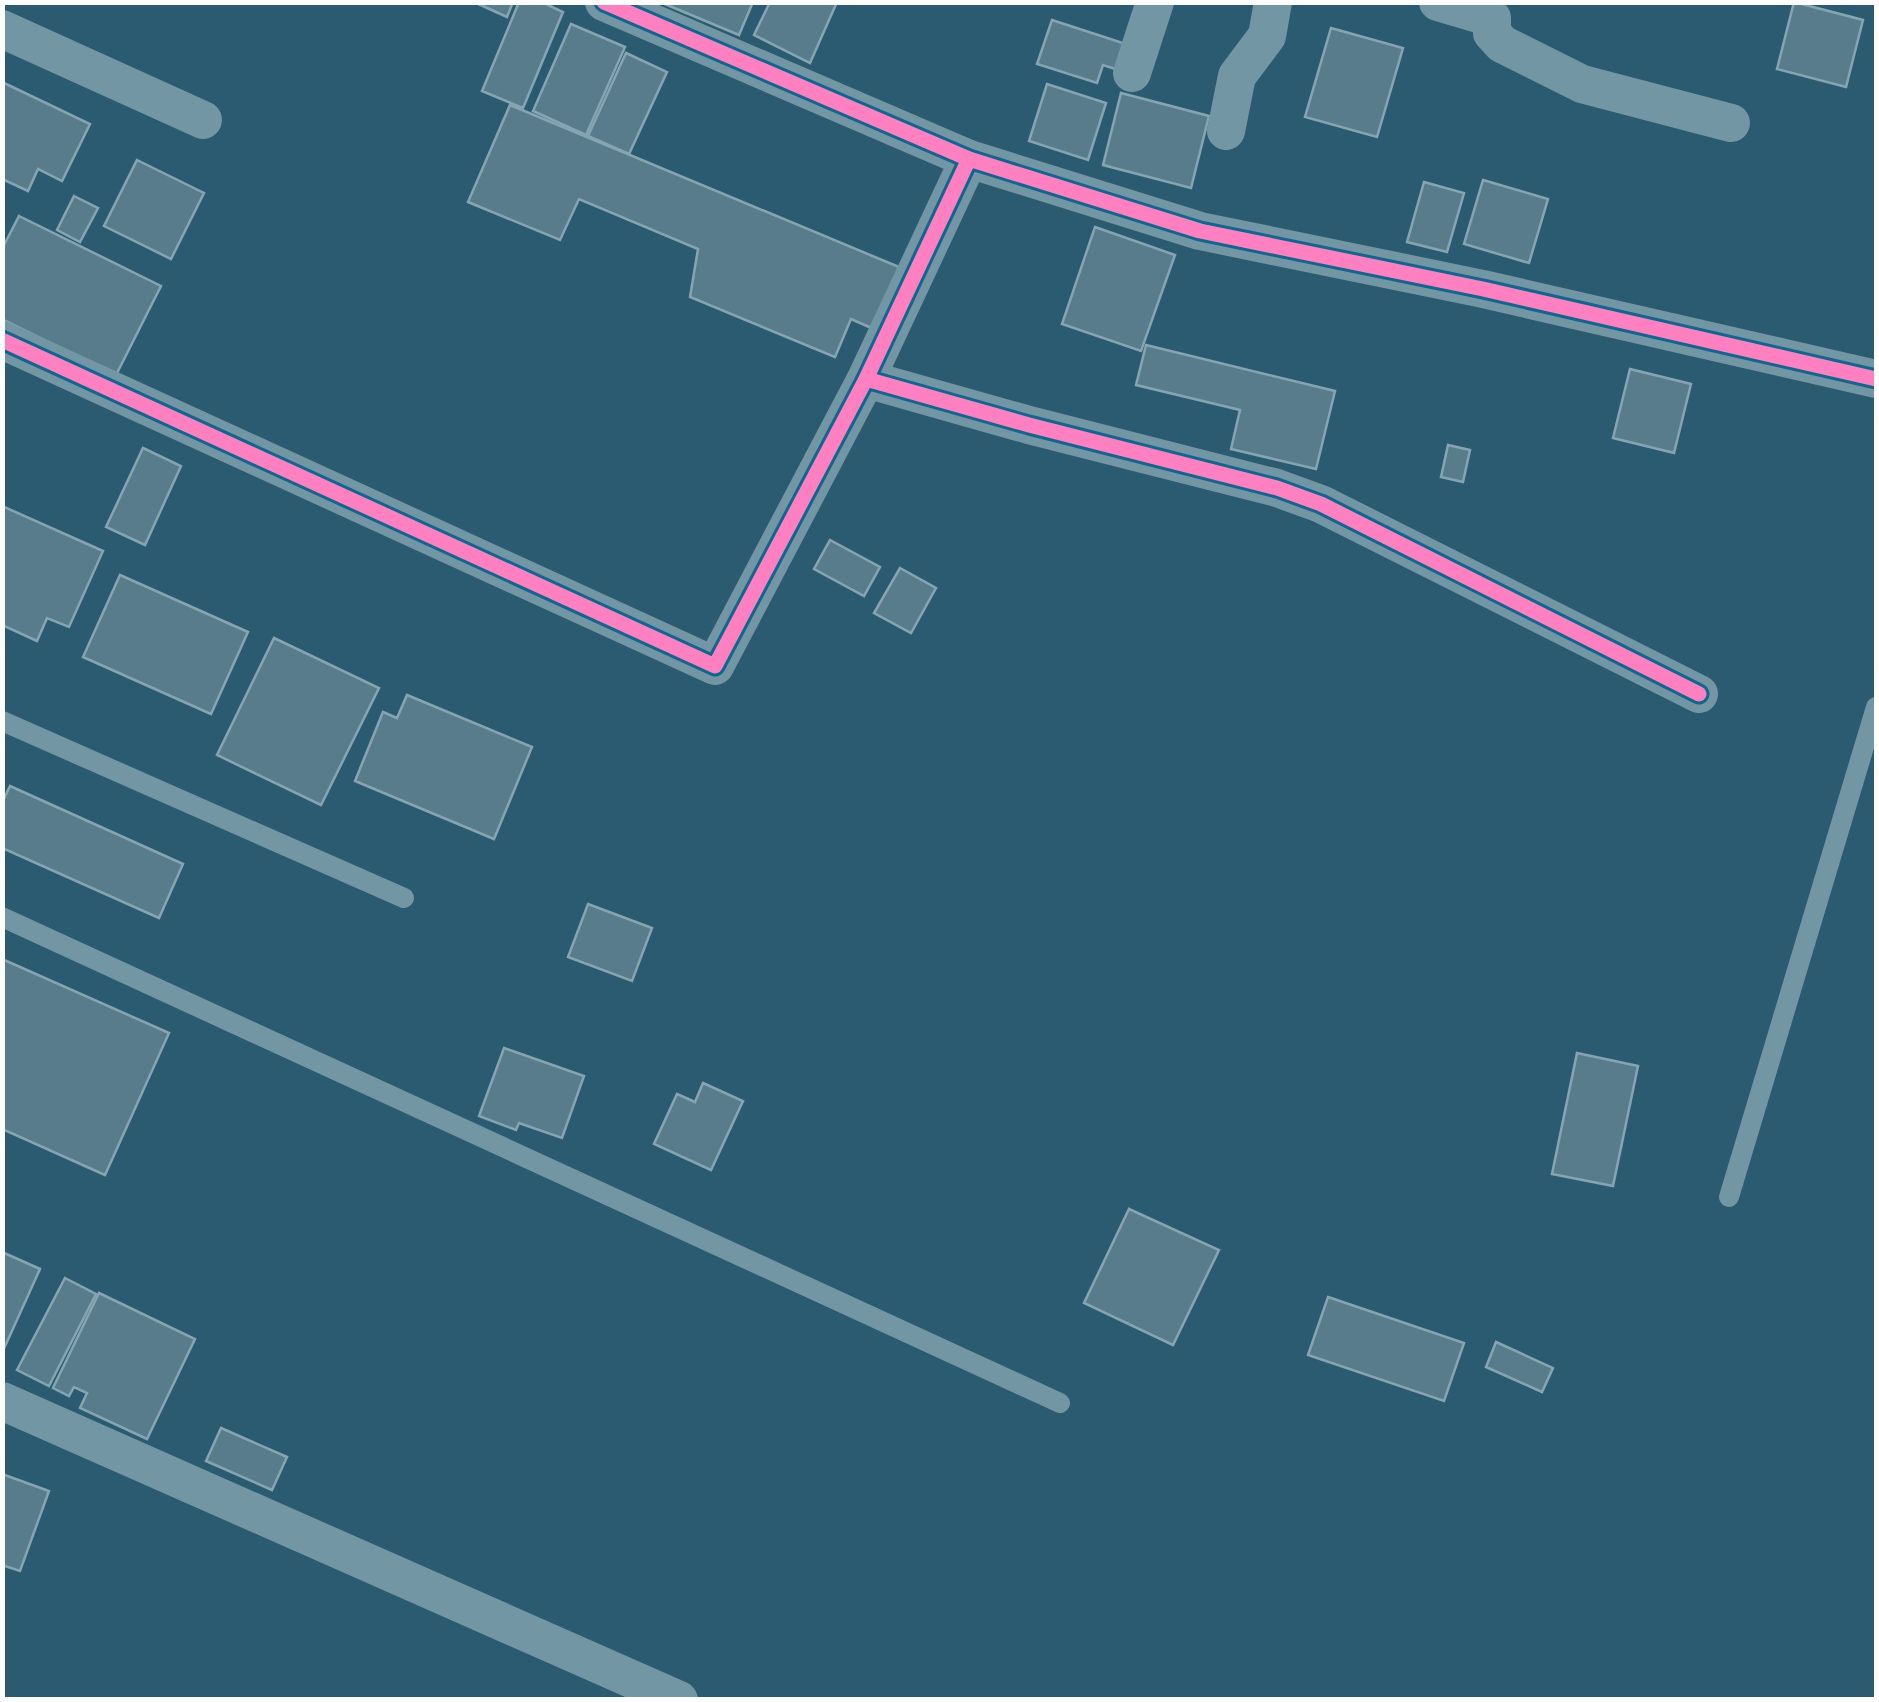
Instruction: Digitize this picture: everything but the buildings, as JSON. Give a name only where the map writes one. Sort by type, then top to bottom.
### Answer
[{"type":"street","points":[[604,2],[969,159],[1200,231],[1483,288],[1876,379]]},
{"type":"street","points":[[1132,73],[1156,2]]},
{"type":"street","points":[[1226,131],[1238,76],[1267,36],[1273,2]]},
{"type":"street","points":[[1438,2],[1492,18],[1492,33],[1502,44],[1582,84],[1731,123]]},
{"type":"street","points":[[2,29],[202,120]]},
{"type":"street","points":[[2,340],[716,666],[866,379],[969,159]]},
{"type":"street","points":[[866,379],[1278,488],[1321,504],[1699,694]]},
{"type":"street","points":[[2,1401],[679,1700]]},
{"type":"lane","points":[[1728,1196],[1876,707]]},
{"type":"lane","points":[[2,721],[404,898]]},
{"type":"lane","points":[[2,917],[1060,1403]]},
{"type":"cycle path","points":[[604,2],[969,159],[1200,231],[1483,289],[1876,379]]},
{"type":"cycle path","points":[[2,340],[715,666],[866,379],[969,159]]},
{"type":"cycle path","points":[[866,379],[1277,488],[1321,504],[1699,694]]}]
